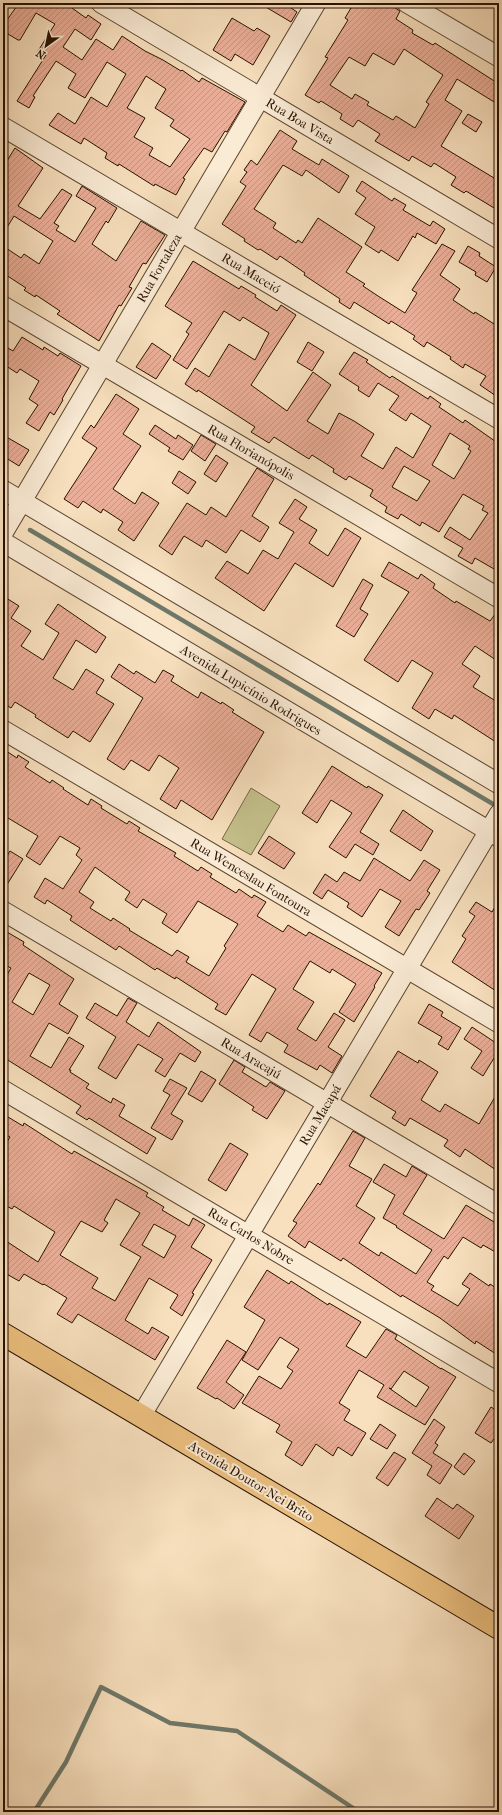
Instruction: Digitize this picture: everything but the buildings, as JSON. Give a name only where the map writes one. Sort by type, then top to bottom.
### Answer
[{"type":"main road","name":"Avenida Doutor Nei Brito","points":[[3,1334],[499,1628]]},
{"type":"street","name":"Rua Boa Vista","points":[[101,3],[499,239]]},
{"type":"street","name":"Rua Fortaleza","points":[[3,533],[316,3]]},
{"type":"street","points":[[407,3],[499,57]]},
{"type":"street","name":"Rua Maceió","points":[[3,127],[499,420]]},
{"type":"street","name":"Rua Florianópolis","points":[[3,306],[499,598]]},
{"type":"street","points":[[3,490],[499,784]]},
{"type":"street","name":"Avenida Lupicínio Rodrigues","points":[[3,542],[494,834]]},
{"type":"street","name":"Rua Wenceslau Fontoura","points":[[3,730],[499,1023]]},
{"type":"street","name":"Rua Macapá","points":[[142,1416],[407,969],[494,834],[499,814]]},
{"type":"street","name":"Rua Aracajú","points":[[3,911],[499,1205]]},
{"type":"street","name":"Rua Carlos Nobre","points":[[3,1090],[499,1383]]},
{"type":"shaded area","points":[[251,788],[280,806],[251,855],[222,839]]},
{"type":"waterway","points":[[30,530],[493,804]]},
{"type":"waterway","points":[[34,1812],[66,1762],[101,1687],[170,1723],[237,1731],[359,1812]]}]
